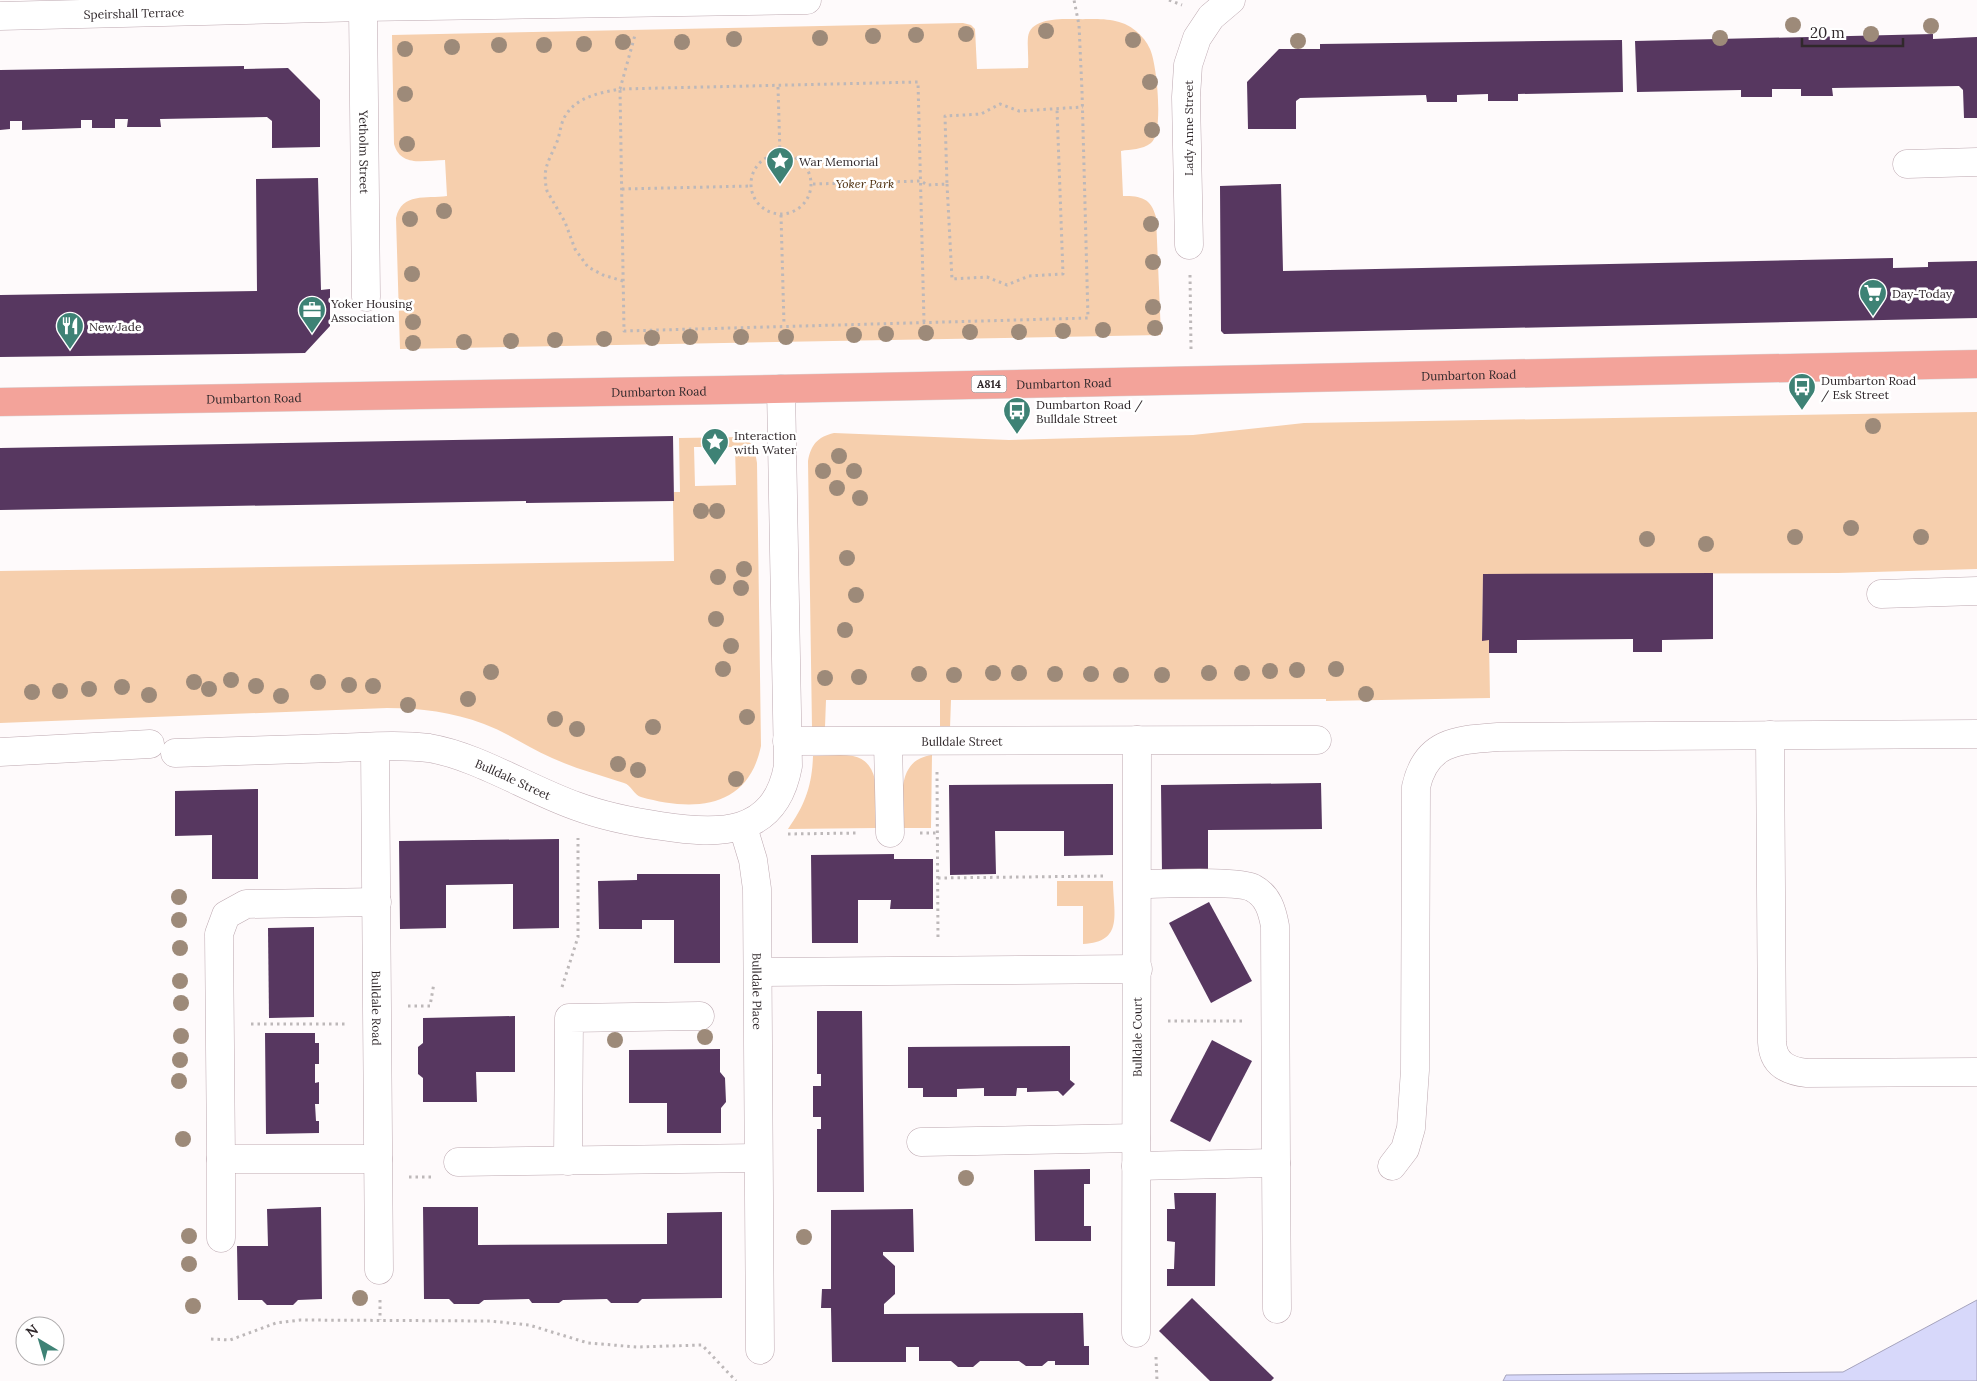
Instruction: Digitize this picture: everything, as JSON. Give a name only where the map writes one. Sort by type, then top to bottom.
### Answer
[{"type":"main road","name":"Dumbarton Road","points":[[0,402],[781,389],[1977,364]]},
{"type":"street","name":"Speirshall Terrace","points":[[0,16],[362,7],[807,0]]},
{"type":"street","name":"Yetholm Street","points":[[362,7],[366,297]]},
{"type":"street","name":"Lady Anne Street","points":[[1189,245],[1186,97],[1188,65],[1197,38],[1221,8]]},
{"type":"street","points":[[1907,164],[1977,162]]},
{"type":"street","name":"Bulldale Street","points":[[176,753],[375,747],[428,748],[456,754],[578,807],[608,816],[686,830],[723,832],[743,827],[760,817],[775,803],[785,784],[788,766],[781,389]]},
{"type":"street","points":[[1882,594],[1977,591]]},
{"type":"street","points":[[1392,1166],[1405,1149],[1411,1128],[1415,1070],[1415,799],[1417,781],[1423,763],[1443,746],[1459,741],[1498,737],[1977,734]]},
{"type":"street","points":[[1770,735],[1772,1042],[1774,1056],[1785,1068],[1807,1074],[1977,1072]]},
{"type":"street","name":"Bulldale Court","points":[[1136,1333],[1137,740]]},
{"type":"street","name":"Bulldale Street","points":[[787,741],[1317,740]]},
{"type":"street","points":[[888,742],[890,833]]},
{"type":"street","points":[[0,752],[150,744]]},
{"type":"street","name":"Bulldale Road","points":[[375,747],[379,1270]]},
{"type":"street","name":"Bulldale Place","points":[[743,827],[753,860],[757,889],[760,1350]]},
{"type":"street","points":[[1138,880],[1252,886],[1263,895],[1272,908],[1275,926],[1278,1309]]},
{"type":"street","points":[[221,1238],[219,934],[222,924],[231,912],[246,904],[376,902]]},
{"type":"street","points":[[758,972],[1138,969]]},
{"type":"street","points":[[568,1161],[569,1018],[700,1016]]},
{"type":"street","points":[[921,1142],[1136,1138]]},
{"type":"street","points":[[458,1162],[758,1158]]},
{"type":"street","points":[[221,1159],[378,1169]]},
{"type":"street","points":[[1136,1166],[1276,1163]]},
{"type":"path","points":[[635,2],[636,34],[620,89],[624,330],[1088,318],[1083,107],[1079,25],[1074,0]]},
{"type":"path","points":[[623,281],[595,272],[581,259],[547,191],[545,180],[546,165],[560,136],[564,119],[572,107],[600,93],[620,89],[778,87],[918,82],[924,322]]},
{"type":"path","points":[[778,87],[780,154]]},
{"type":"path","points":[[1056,109],[1063,274],[1029,276],[1007,286],[987,278],[952,279],[945,116],[981,114],[1000,104],[1019,112],[1056,109],[1083,107]]},
{"type":"path","points":[[780,154],[794,157],[804,164],[813,184],[809,197],[802,206],[793,212],[781,215],[761,209],[754,199],[751,186],[752,174],[760,162],[769,156],[780,154]]},
{"type":"path","points":[[813,184],[921,181],[927,185],[947,184]]},
{"type":"path","points":[[622,189],[751,186]]},
{"type":"path","points":[[781,215],[784,325]]},
{"type":"path","points":[[1189,245],[1192,380]]},
{"type":"path","points":[[937,742],[938,971]]},
{"type":"path","points":[[562,988],[578,937],[578,807]]},
{"type":"path","points":[[743,827],[781,834],[937,833]]},
{"type":"path","points":[[938,878],[1138,880]]},
{"type":"path","points":[[220,1024],[377,1015],[430,1006],[434,983]]},
{"type":"path","points":[[1137,1021],[1275,1021]]},
{"type":"path","points":[[378,1169],[455,1176],[458,1162]]},
{"type":"path","points":[[211,1339],[230,1340],[276,1323],[300,1320],[490,1321],[529,1324],[588,1343],[637,1347],[702,1345],[736,1381]]},
{"type":"green space","name":"Yoker Park","points":[[1063,19],[1113,20],[1131,27],[1146,42],[1153,57],[1158,98],[1155,137],[1151,143],[1144,147],[1121,151],[1123,196],[1144,199],[1151,206],[1156,217],[1161,335],[400,349],[396,218],[399,210],[409,200],[423,197],[447,196],[445,160],[408,160],[397,152],[394,144],[392,35],[963,23],[971,25],[975,29],[977,69],[1028,68],[1028,37],[1036,25],[1044,21]]},
{"type":"green space","points":[[1977,412],[1977,569],[1838,573],[1483,574],[1482,640],[1489,640],[1490,698],[1326,701],[1326,699],[951,700],[950,728],[940,727],[940,700],[826,700],[825,727],[812,728],[808,461],[813,446],[819,439],[834,433],[1009,440],[1193,435],[1304,423]]},
{"type":"green space","points":[[742,437],[754,446],[757,463],[761,746],[754,767],[744,783],[731,794],[716,801],[699,804],[680,804],[641,797],[626,784],[561,762],[484,724],[460,716],[424,710],[387,708],[0,723],[0,571],[674,561],[673,501],[674,492],[680,492],[679,438]],"holes":[[[694,447],[735,447],[736,485],[695,486]]]},
{"type":"green space","points":[[932,755],[931,828],[902,828],[902,794],[907,773],[920,758]]},
{"type":"green space","points":[[813,756],[853,756],[863,760],[870,767],[876,786],[876,828],[788,829],[799,812],[806,795],[811,777]]},
{"type":"green space","points":[[1057,881],[1113,881],[1114,924],[1111,932],[1105,938],[1083,944],[1083,906],[1057,906]]},
{"type":"water","points":[[1977,1300],[1977,1381],[1503,1381],[1506,1375],[1843,1372]]},
{"type":"building","points":[[1933,34],[1933,39],[1977,37],[1977,118],[1964,118],[1963,90],[1959,86],[1832,88],[1833,96],[1801,96],[1801,89],[1772,89],[1772,97],[1741,97],[1741,90],[1637,92],[1635,41]]},
{"type":"building","points":[[1622,40],[1623,92],[1518,94],[1518,101],[1488,101],[1488,94],[1457,95],[1457,102],[1427,102],[1426,95],[1300,98],[1296,101],[1296,129],[1248,129],[1247,82],[1279,49],[1320,49],[1320,44]]},
{"type":"building","points":[[244,66],[244,69],[288,68],[320,100],[320,147],[272,148],[272,121],[267,117],[160,119],[161,127],[127,127],[128,119],[115,119],[115,128],[92,128],[92,120],[81,120],[81,128],[22,130],[22,121],[10,121],[10,129],[0,130],[0,70]]},
{"type":"building","points":[[318,178],[321,290],[330,289],[330,326],[305,353],[0,357],[0,295],[257,291],[256,179]]},
{"type":"building","points":[[1281,184],[1283,271],[1893,258],[1893,268],[1928,267],[1928,262],[1977,261],[1977,318],[1224,334],[1221,331],[1220,186]]},
{"type":"building","points":[[673,436],[674,501],[526,503],[526,501],[0,510],[0,448]]},
{"type":"building","points":[[1713,573],[1713,639],[1662,640],[1662,652],[1633,652],[1633,639],[1517,640],[1517,653],[1489,653],[1489,640],[1482,641],[1483,574]]},
{"type":"building","points":[[1321,783],[1322,829],[1208,830],[1208,873],[1162,874],[1161,785]]},
{"type":"building","points":[[1113,784],[1113,855],[1064,856],[1064,831],[995,831],[996,874],[950,875],[949,785]]},
{"type":"building","points":[[258,789],[258,879],[212,879],[212,835],[175,836],[175,791]]},
{"type":"building","points":[[559,839],[559,928],[513,929],[513,884],[446,885],[446,928],[400,929],[399,841]]},
{"type":"building","points":[[894,854],[894,859],[933,859],[933,909],[890,909],[891,900],[858,900],[858,943],[812,943],[811,855]]},
{"type":"building","points":[[637,874],[720,874],[720,963],[674,963],[674,920],[642,920],[642,929],[599,929],[598,881],[637,880]]},
{"type":"building","points":[[1209,902],[1252,981],[1211,1003],[1169,923]]},
{"type":"building","points":[[314,927],[314,1017],[269,1018],[268,928]]},
{"type":"building","points":[[817,1011],[862,1011],[864,1192],[817,1192],[817,1129],[821,1129],[821,1117],[813,1117],[813,1086],[821,1086],[821,1074],[817,1074]]},
{"type":"building","points":[[515,1016],[515,1072],[476,1072],[477,1102],[423,1102],[423,1078],[418,1074],[418,1047],[423,1043],[423,1018]]},
{"type":"building","points":[[265,1033],[315,1033],[315,1043],[319,1043],[319,1064],[315,1064],[315,1083],[319,1082],[319,1104],[315,1104],[316,1121],[319,1121],[319,1133],[266,1134]]},
{"type":"building","points":[[1212,1040],[1252,1061],[1210,1142],[1170,1121]]},
{"type":"building","points":[[1070,1046],[1070,1080],[1075,1084],[1063,1096],[1058,1091],[1027,1092],[1027,1088],[1017,1088],[1016,1096],[984,1096],[984,1088],[957,1089],[957,1097],[923,1097],[923,1088],[908,1088],[908,1047]]},
{"type":"building","points":[[720,1049],[720,1072],[725,1078],[726,1102],[721,1108],[721,1133],[667,1133],[667,1103],[629,1103],[629,1050]]},
{"type":"building","points":[[1090,1169],[1090,1184],[1084,1184],[1084,1226],[1091,1226],[1091,1241],[1035,1241],[1034,1170]]},
{"type":"building","points":[[1174,1193],[1216,1193],[1215,1286],[1167,1286],[1167,1269],[1174,1269],[1175,1242],[1167,1241],[1167,1209],[1175,1209]]},
{"type":"building","points":[[321,1207],[322,1299],[298,1300],[293,1305],[267,1305],[262,1300],[238,1300],[237,1246],[268,1246],[267,1209]]},
{"type":"building","points":[[423,1207],[478,1207],[478,1245],[667,1244],[667,1213],[722,1212],[722,1298],[642,1299],[638,1303],[611,1303],[607,1299],[563,1300],[559,1303],[532,1303],[529,1299],[484,1300],[479,1304],[454,1304],[449,1299],[424,1299]]},
{"type":"building","points":[[913,1209],[914,1252],[883,1252],[883,1255],[895,1266],[895,1294],[884,1304],[884,1314],[1083,1313],[1084,1346],[1089,1346],[1089,1365],[1055,1365],[1055,1361],[1048,1361],[1042,1366],[1026,1366],[1019,1361],[980,1361],[973,1367],[958,1367],[951,1361],[919,1361],[919,1347],[906,1347],[906,1362],[832,1362],[831,1308],[821,1308],[822,1289],[831,1289],[831,1210]]},
{"type":"building","points":[[1192,1298],[1274,1378],[1271,1381],[1210,1381],[1159,1331]]},
{"type":"place","name":"War Memorial","points":[[780,185]]},
{"type":"place","name":"Day-Today","points":[[1873,317]]},
{"type":"place","name":"Yoker Housing Association","points":[[312,334]]},
{"type":"place","name":"New Jade","points":[[70,350]]},
{"type":"place","name":"Dumbarton Road / Esk Street","points":[[1802,411]]},
{"type":"place","name":"Dumbarton Road / Bulldale Street","points":[[1017,435]]},
{"type":"place","name":"Interaction with Water","points":[[715,466]]}]
